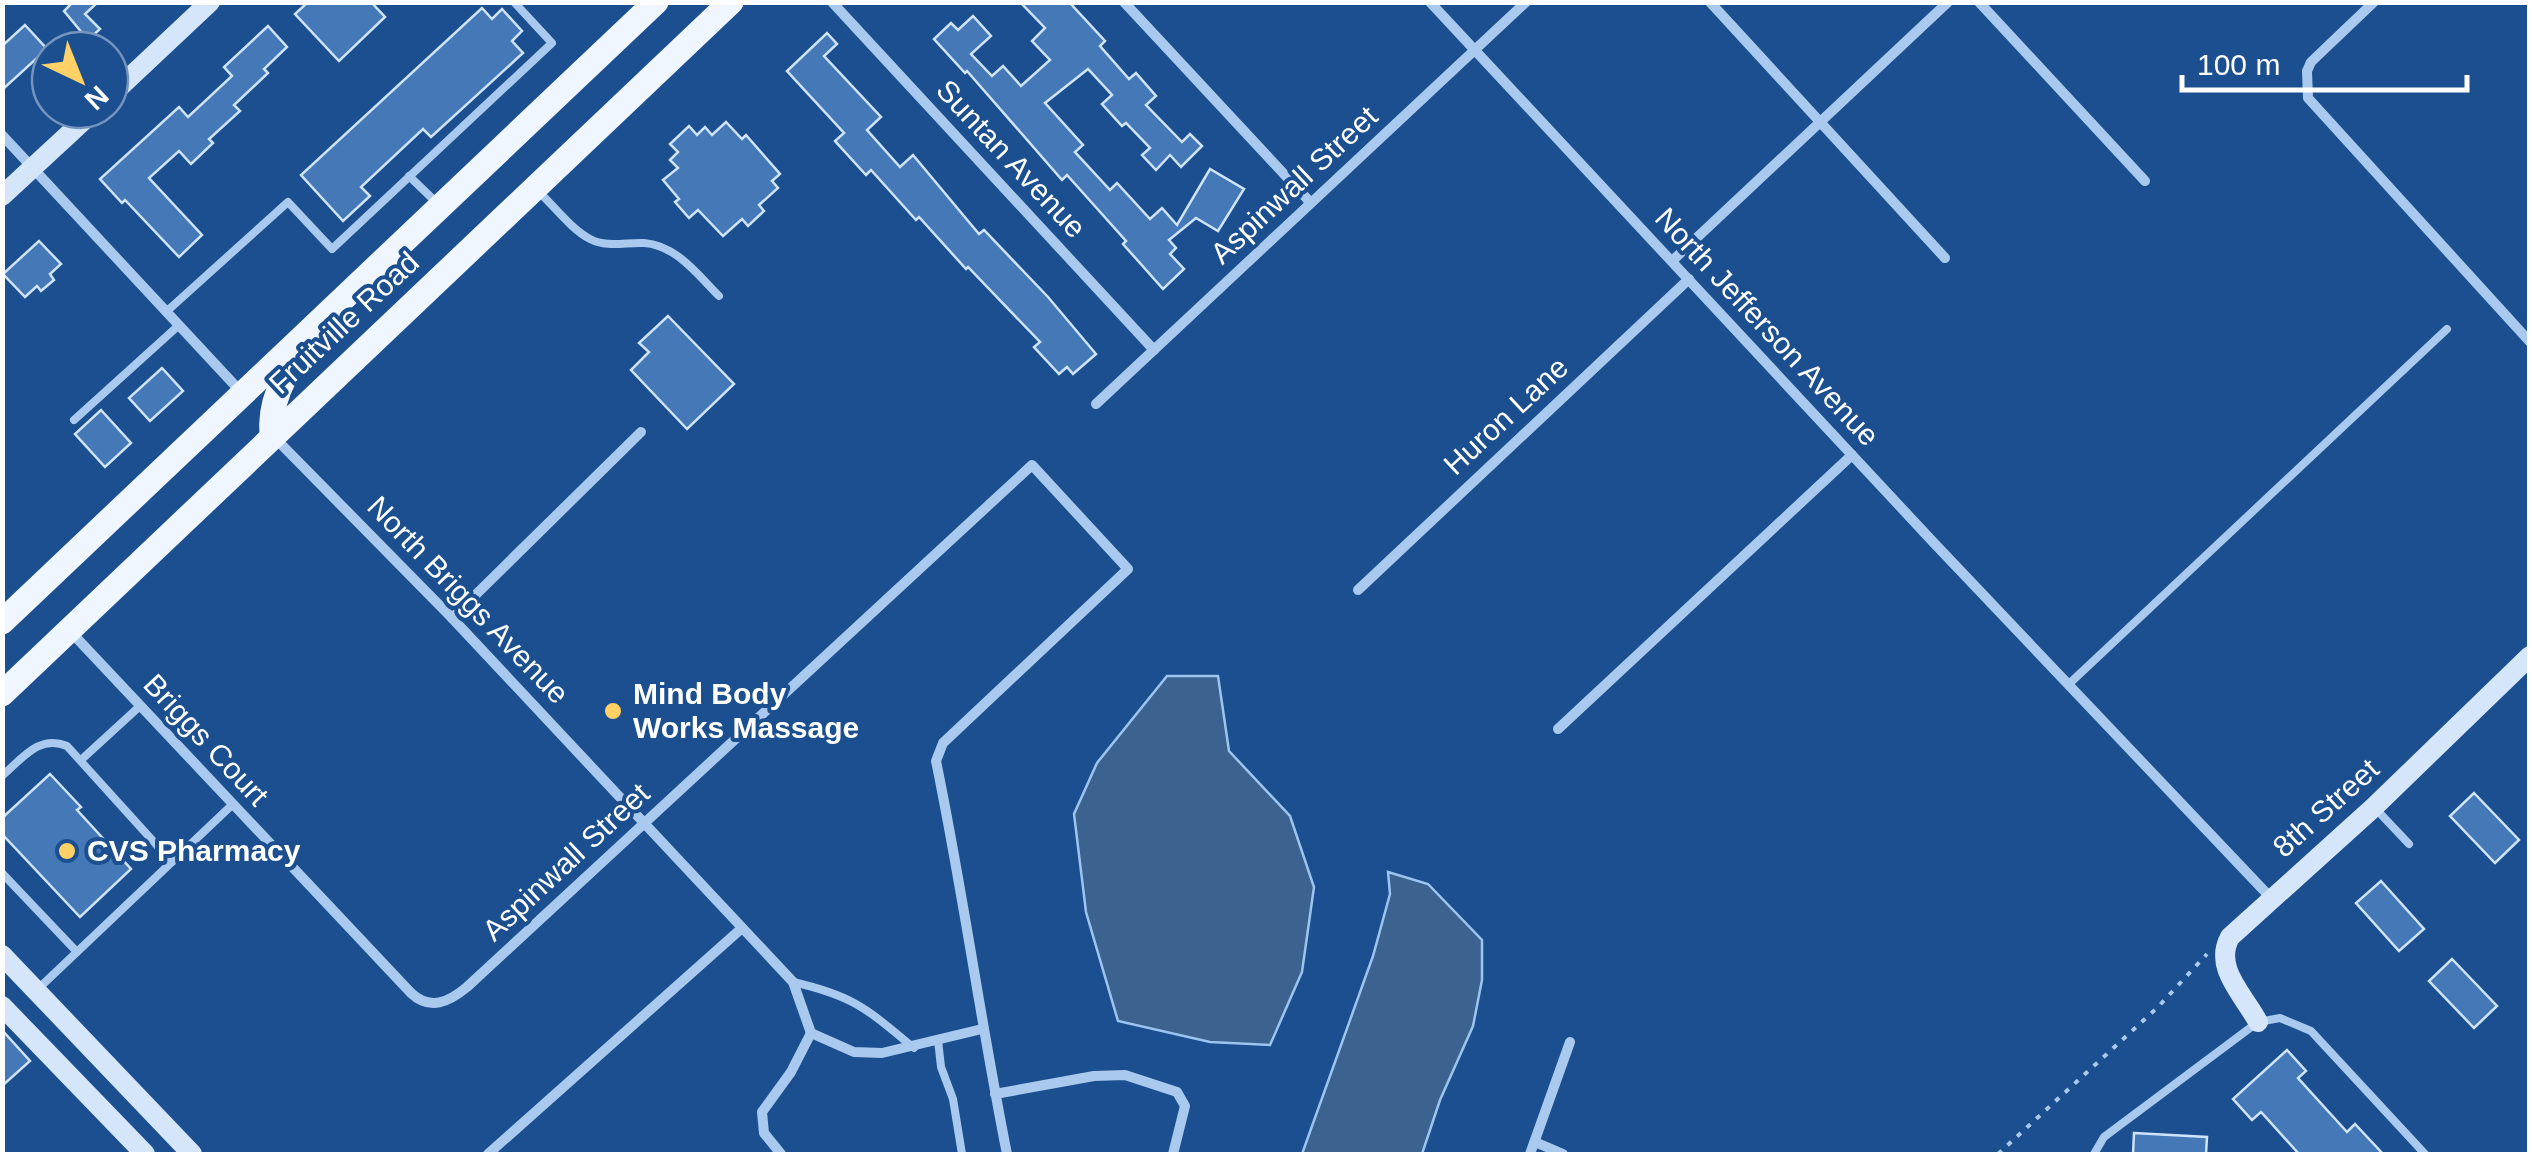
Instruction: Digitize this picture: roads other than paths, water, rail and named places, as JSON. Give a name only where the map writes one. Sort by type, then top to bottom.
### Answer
[{"type":"main road","name":"Fruitville Road","points":[[2,622],[656,2]]},
{"type":"main road","name":"Fruitville Road","points":[[2,694],[731,2]]},
{"type":"main road","points":[[272,436],[270,414],[280,382],[319,320]]},
{"type":"street","points":[[130,77],[210,2]]},
{"type":"street","name":"Suntan Avenue","points":[[832,2],[1154,350]]},
{"type":"street","points":[[1124,2],[1310,202]]},
{"type":"street","name":"North Jefferson Avenue","points":[[1430,2],[2271,898]]},
{"type":"street","name":"Aspinwall Street","points":[[1096,404],[1526,2]]},
{"type":"street","points":[[1710,2],[1945,258]]},
{"type":"street","points":[[1672,260],[1948,2]]},
{"type":"street","points":[[1979,2],[2145,180]]},
{"type":"street","points":[[2374,2],[2311,62],[2308,98],[2530,342]]},
{"type":"street","points":[[2,196],[74,130]]},
{"type":"street","points":[[2,135],[242,393]]},
{"type":"street","name":"Huron Lane","points":[[1358,590],[1689,279]]},
{"type":"street","points":[[452,618],[641,432]]},
{"type":"street","name":"North Briggs Avenue","points":[[272,436],[452,618],[793,982],[810,1033]]},
{"type":"street","points":[[1558,729],[1852,455]]},
{"type":"street","name":"Aspinwall Street","points":[[436,1003],[451,999],[467,987],[1032,465],[1128,569],[943,743],[938,752],[936,761],[958,871],[982,1029]]},
{"type":"street","name":"Briggs Court","points":[[70,630],[416,998],[436,1003]]},
{"type":"street","name":"8th Street","points":[[2258,1022],[2224,966],[2225,946],[2230,937],[2374,807],[2530,656]]},
{"type":"street","points":[[488,1154],[742,928]]},
{"type":"street","points":[[2,955],[192,1154]]},
{"type":"street","points":[[2,1006],[145,1154]]},
{"type":"street","points":[[781,1154],[764,1133],[762,1112],[790,1072],[810,1033],[854,1052],[882,1053],[982,1029],[1007,1154]]},
{"type":"street","points":[[1530,1154],[1570,1042]]},
{"type":"street","points":[[995,1094],[1094,1076],[1125,1075],[1177,1092],[1185,1106],[1172,1154]]},
{"type":"street","points":[[1535,1142],[1563,1154]]},
{"type":"lane","points":[[166,312],[288,202],[332,248],[552,44],[514,2]]},
{"type":"lane","points":[[409,176],[440,206]]},
{"type":"lane","points":[[535,188],[590,239],[663,248],[680,258],[719,296]]},
{"type":"lane","points":[[74,420],[178,326]]},
{"type":"lane","points":[[2070,683],[2446,330]]},
{"type":"lane","points":[[81,760],[140,706]]},
{"type":"lane","points":[[2,776],[38,745],[48,741],[67,746],[172,862]]},
{"type":"lane","points":[[36,991],[233,804]]},
{"type":"lane","points":[[2374,807],[2409,844]]},
{"type":"lane","points":[[2,873],[77,952]]},
{"type":"lane","points":[[793,982],[850,998],[914,1048]]},
{"type":"lane","points":[[2094,1154],[2104,1137],[2258,1022],[2280,1018],[2311,1031],[2425,1154]]},
{"type":"lane","points":[[938,1040],[962,1154]]},
{"type":"water","points":[[1167,676],[1218,676],[1229,751],[1290,816],[1314,887],[1302,972],[1270,1045],[1210,1042],[1118,1021],[1086,912],[1074,814],[1097,763]]},
{"type":"water","points":[[1388,872],[1428,884],[1482,940],[1482,980],[1473,1026],[1440,1100],[1422,1154],[1302,1154],[1373,956],[1390,894]]},
{"type":"place","name":"Mind Body Works Massage","points":[[613,711]]},
{"type":"place","name":"CVS Pharmacy","points":[[67,851]]}]
